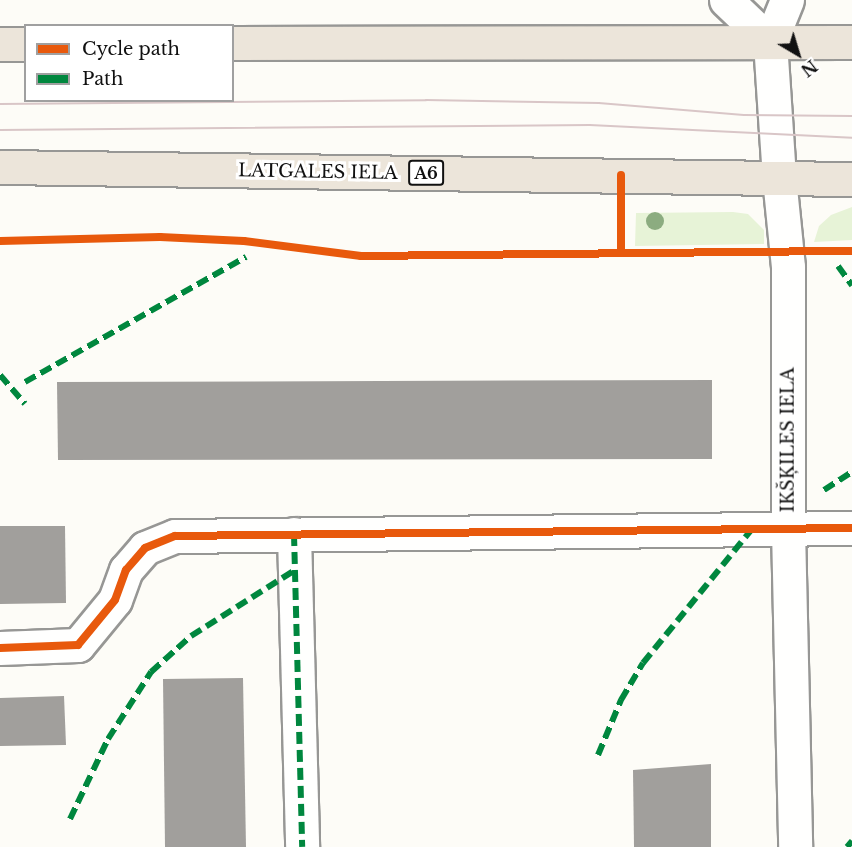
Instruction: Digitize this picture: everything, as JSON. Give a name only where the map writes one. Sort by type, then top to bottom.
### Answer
[{"type":"highway","points":[[234,43],[852,42]]},
{"type":"highway","points":[[0,44],[24,44]]},
{"type":"highway","name":"LATGALES IELA","points":[[0,168],[852,179]]},
{"type":"street","points":[[726,0],[770,42],[787,0]]},
{"type":"street","name":"IKŠĶILES IELA","points":[[770,42],[778,134],[779,178],[788,267],[789,529],[795,847]]},
{"type":"street","points":[[0,648],[78,645],[115,600],[126,570],[144,548],[175,536],[852,528]]},
{"type":"street","points":[[294,534],[303,847]]},
{"type":"green space","points":[[852,207],[852,240],[814,242],[819,226],[831,215]]},
{"type":"green space","points":[[733,212],[748,214],[764,230],[764,244],[635,246],[636,213]]},
{"type":"building","points":[[712,380],[712,459],[58,460],[57,382]]},
{"type":"building","points":[[0,526],[65,526],[66,603],[0,604]]},
{"type":"building","points":[[243,678],[246,847],[165,847],[163,679]]},
{"type":"building","points":[[64,696],[66,745],[0,746],[0,698]]},
{"type":"building","points":[[711,764],[711,847],[634,847],[633,770]]},
{"type":"tram line","points":[[234,102],[426,100],[599,103],[744,115],[852,116]]},
{"type":"tram line","points":[[0,104],[213,102]]},
{"type":"tram line","points":[[0,130],[590,125],[852,138]]},
{"type":"marked path","points":[[25,382],[246,257]]},
{"type":"marked path","points":[[838,266],[852,285]]},
{"type":"marked path","points":[[0,375],[25,404]]},
{"type":"marked path","points":[[824,490],[852,472]]},
{"type":"marked path","points":[[598,755],[621,700],[643,663],[751,530]]},
{"type":"marked path","points":[[294,534],[302,847]]},
{"type":"marked path","points":[[70,819],[108,739],[151,672],[191,636],[295,570]]},
{"type":"marked path","points":[[847,847],[852,841]]},
{"type":"cycle path","points":[[621,175],[621,253]]},
{"type":"cycle path","points":[[0,241],[160,237],[244,241],[361,256],[852,251]]},
{"type":"cycle path","points":[[0,648],[78,645],[115,600],[126,570],[145,548],[175,536],[852,528]]}]
